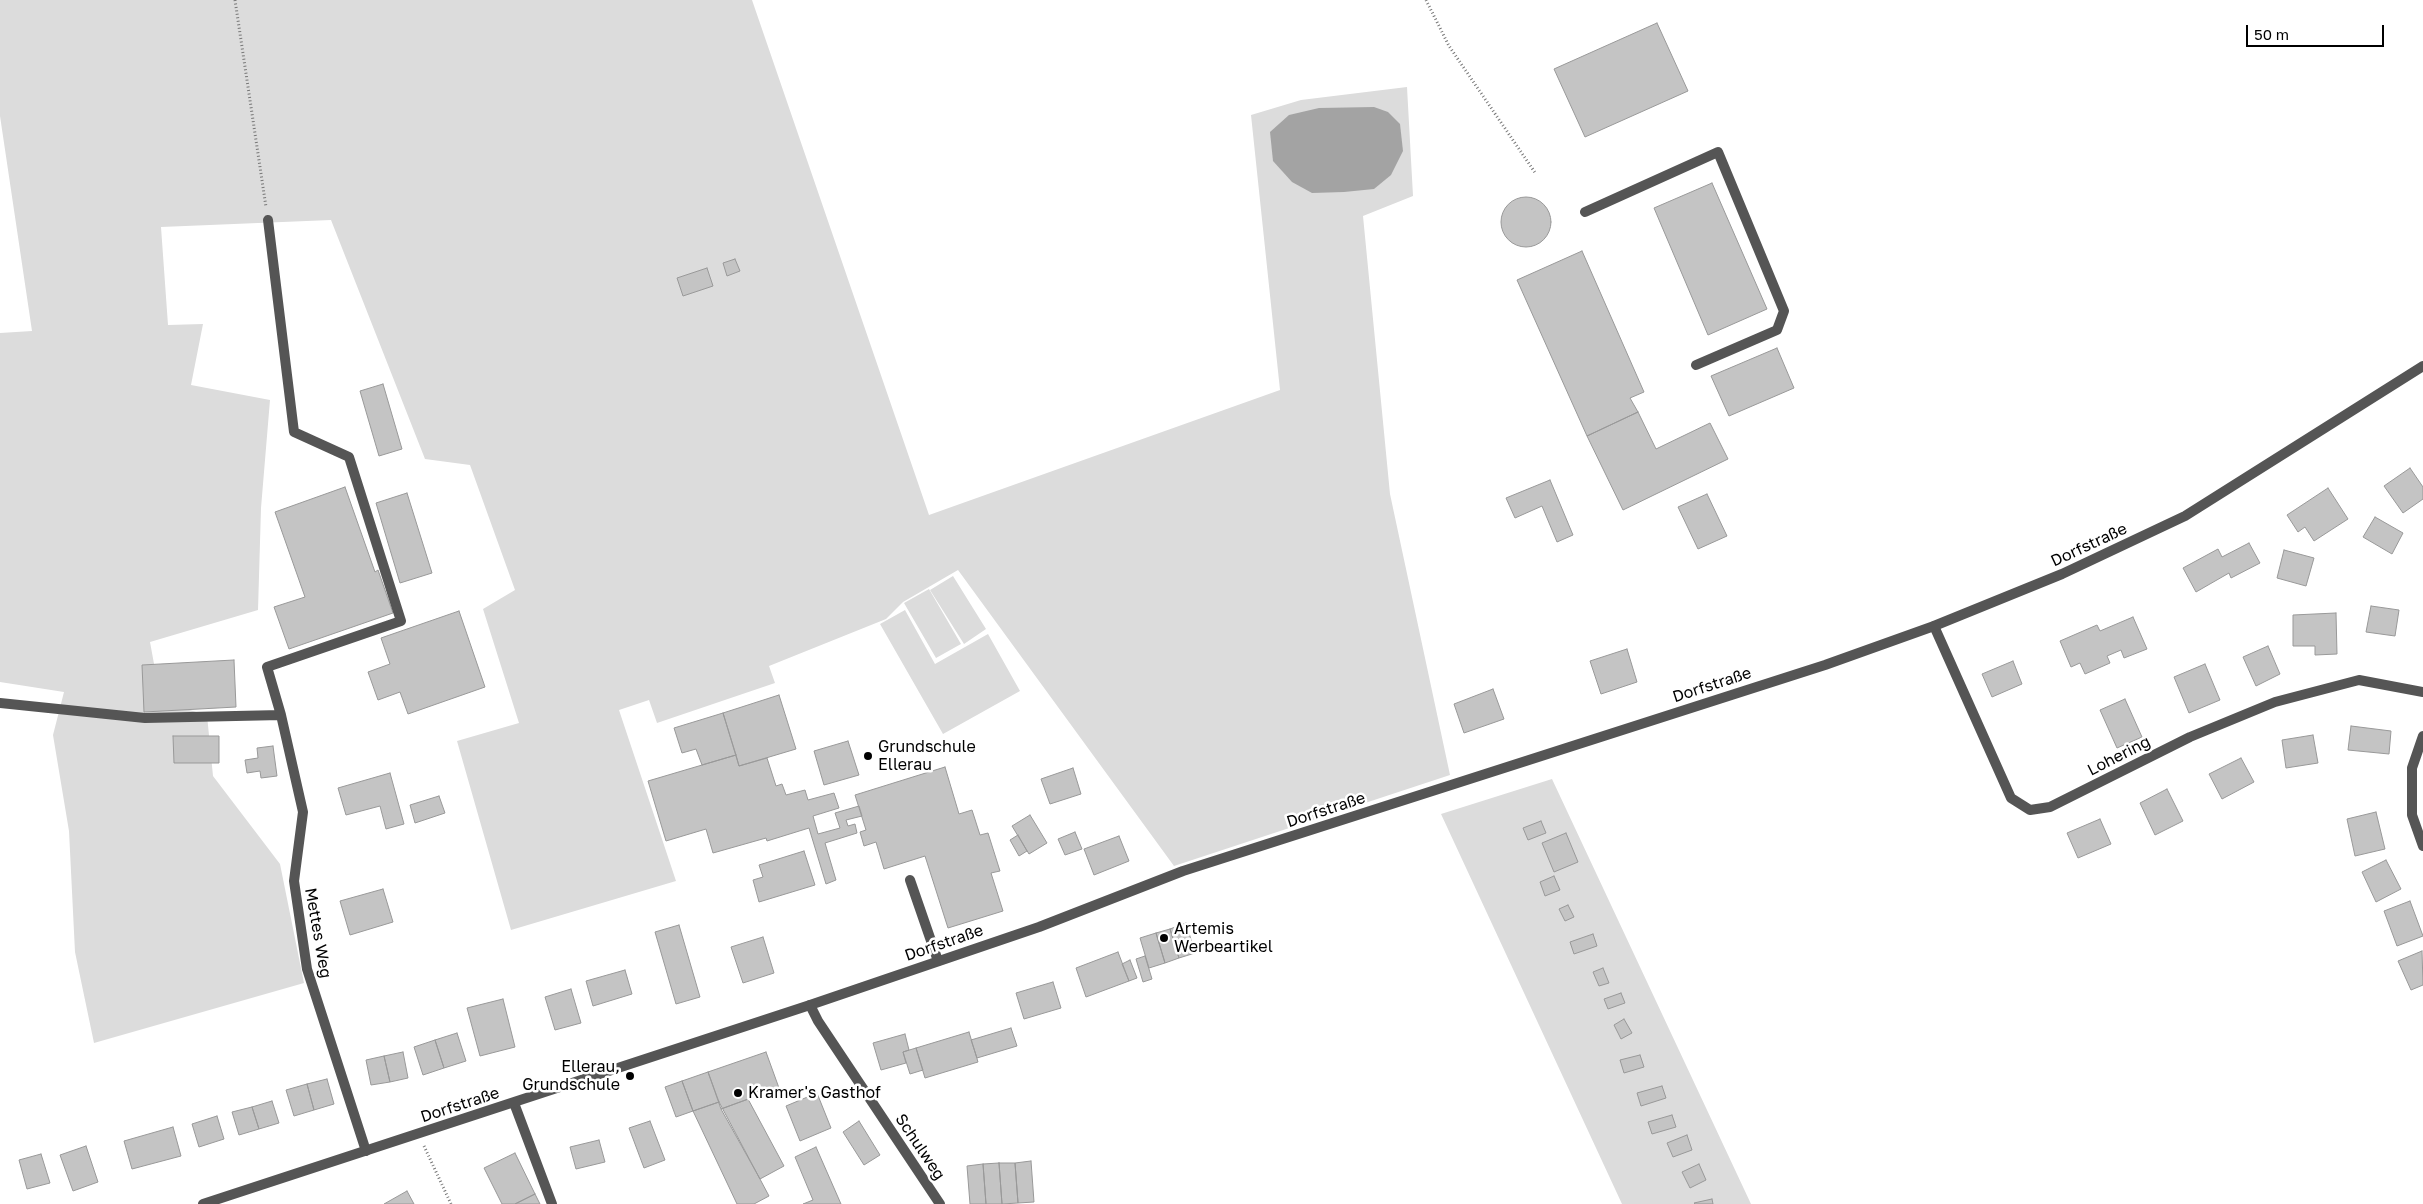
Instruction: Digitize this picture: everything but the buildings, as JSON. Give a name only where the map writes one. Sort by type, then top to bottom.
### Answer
[{"type":"street","points":[[1585,212],[1718,152],[1784,311],[1777,330],[1696,365]]},
{"type":"street","name":"Mettes Weg","points":[[268,220],[294,432],[349,457],[401,620],[267,667],[281,715],[303,812],[294,881],[307,969],[366,1151]]},
{"type":"street","name":"Dorfstraße","points":[[203,1204],[810,1005],[1039,927],[1184,871],[1825,665],[1934,626],[2062,574],[2186,516],[2423,366]]},
{"type":"street","name":"Lohering","points":[[1934,626],[2011,798],[2030,810],[2050,807],[2190,736],[2275,702],[2359,680],[2423,692]]},
{"type":"street","points":[[0,703],[145,718],[281,715]]},
{"type":"street","points":[[2423,736],[2412,768],[2412,815],[2423,846]]},
{"type":"street","points":[[910,880],[938,961]]},
{"type":"street","name":"Schulweg","points":[[810,1005],[818,1021],[940,1204]]},
{"type":"street","points":[[514,1103],[552,1204]]},
{"type":"path","points":[[234,0],[268,220]]},
{"type":"path","points":[[1426,0],[1448,46],[1536,174]]},
{"type":"path","points":[[418,1134],[451,1204]]},
{"type":"shaded area","points":[[0,0],[752,0],[929,515],[1280,390],[1251,115],[1301,100],[1407,87],[1413,196],[1363,216],[1390,494],[1450,775],[1174,866],[958,570],[903,602],[886,619],[769,666],[775,683],[657,723],[649,700],[619,710],[676,881],[511,930],[457,741],[519,723],[483,609],[515,590],[470,465],[425,459],[331,220],[161,227],[168,325],[203,324],[191,385],[270,400],[261,508],[258,610],[150,642],[161,702],[207,715],[213,776],[280,864],[304,983],[94,1043],[75,952],[69,831],[53,735],[64,692],[0,682],[0,333],[32,331],[0,116]]},
{"type":"shaded area","points":[[1374,107],[1388,112],[1400,124],[1403,151],[1391,175],[1374,189],[1312,193],[1292,182],[1273,161],[1270,132],[1289,115],[1319,108]]},
{"type":"shaded area","points":[[953,576],[986,629],[964,644],[930,590]]},
{"type":"shaded area","points":[[929,589],[961,644],[936,658],[904,603]]},
{"type":"shaded area","points":[[905,610],[935,664],[988,634],[1020,691],[943,734],[880,624]]},
{"type":"shaded area","points":[[1552,779],[1751,1204],[1622,1204],[1441,814]]},
{"type":"place","name":"Grundschule Ellerau","points":[[868,756]]},
{"type":"place","name":"Artemis Werbeartikel","points":[[1164,938]]},
{"type":"place","name":"Ellerau, Grundschule","points":[[630,1076]]},
{"type":"place","name":"Kramer's Gasthof","points":[[738,1093]]}]
